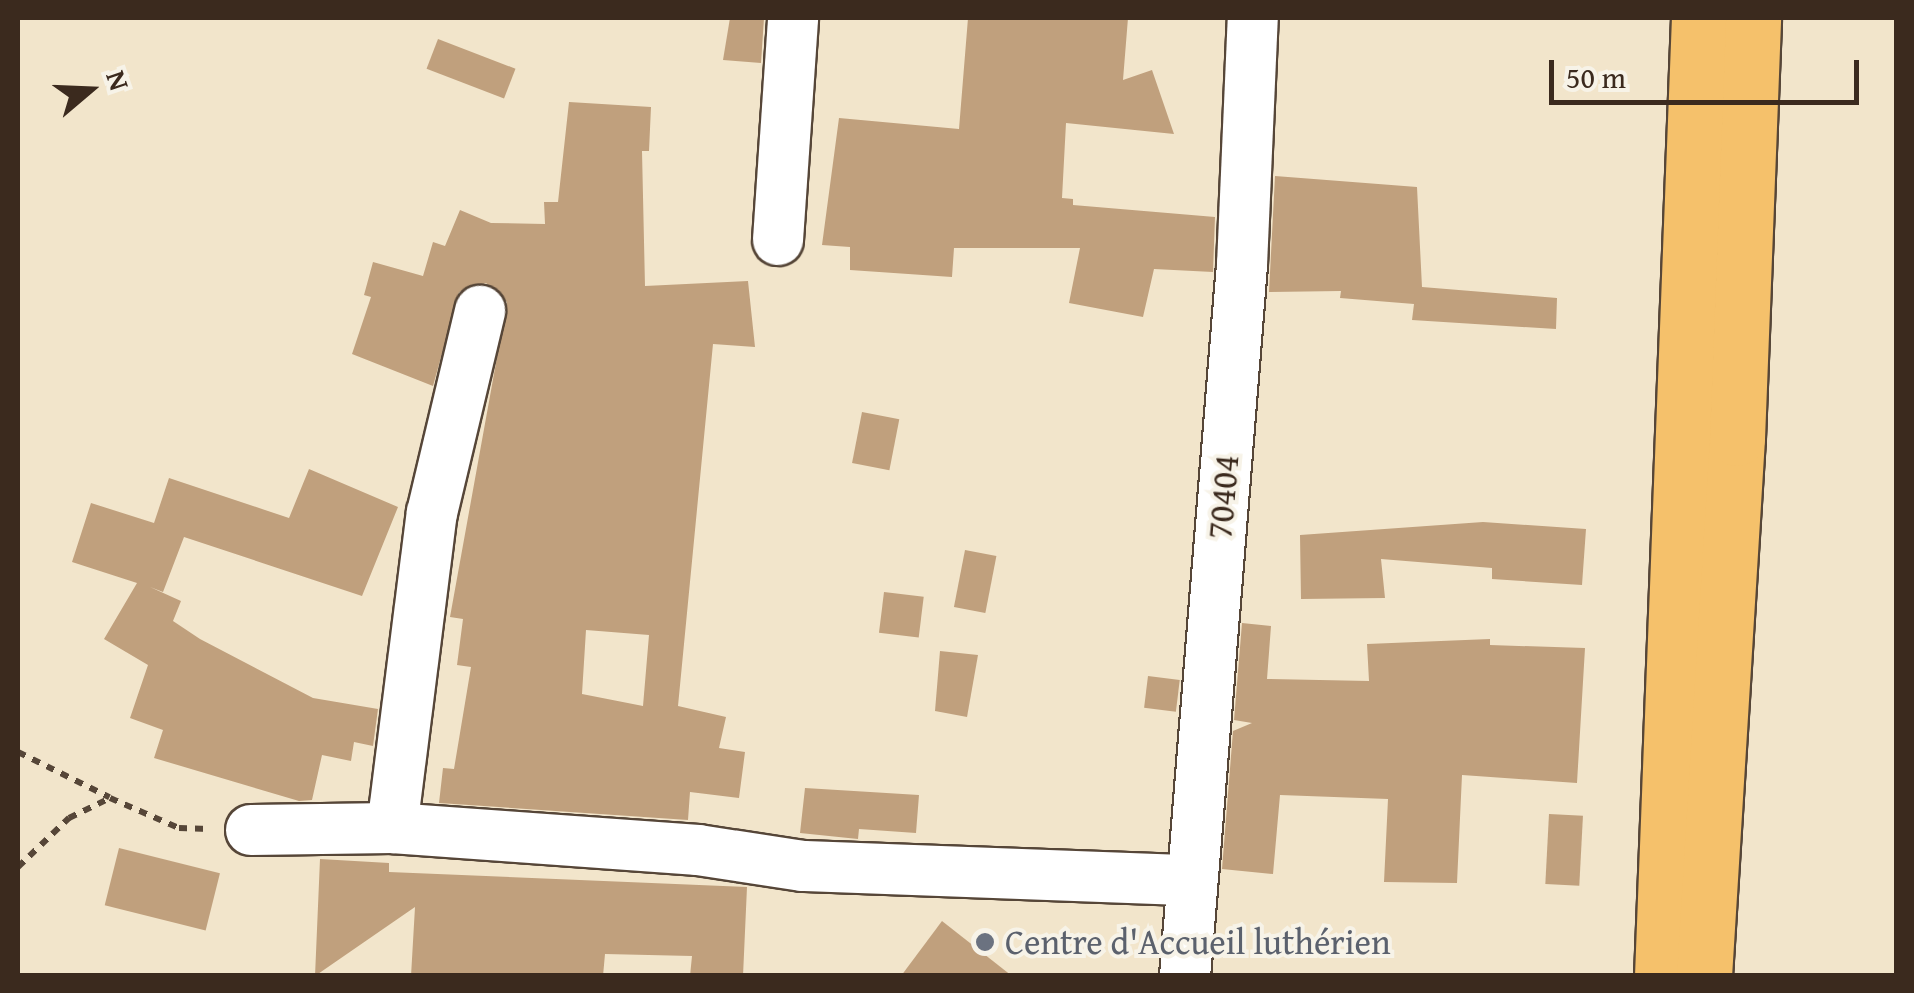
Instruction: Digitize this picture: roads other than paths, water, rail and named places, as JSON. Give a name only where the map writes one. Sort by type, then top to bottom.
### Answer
[{"type":"main road","points":[[1662,976],[1699,18]]},
{"type":"main road","points":[[1704,976],[1737,438],[1753,18]]},
{"type":"street","points":[[778,240],[792,18]]},
{"type":"street","name":"70404","points":[[1186,976],[1242,266],[1253,18]]},
{"type":"street","points":[[392,828],[432,514],[480,311]]},
{"type":"street","points":[[251,830],[392,828],[698,850],[803,866],[1192,880]]},
{"type":"place","name":"Centre d'Accueil luthérien","points":[[985,942]]}]
